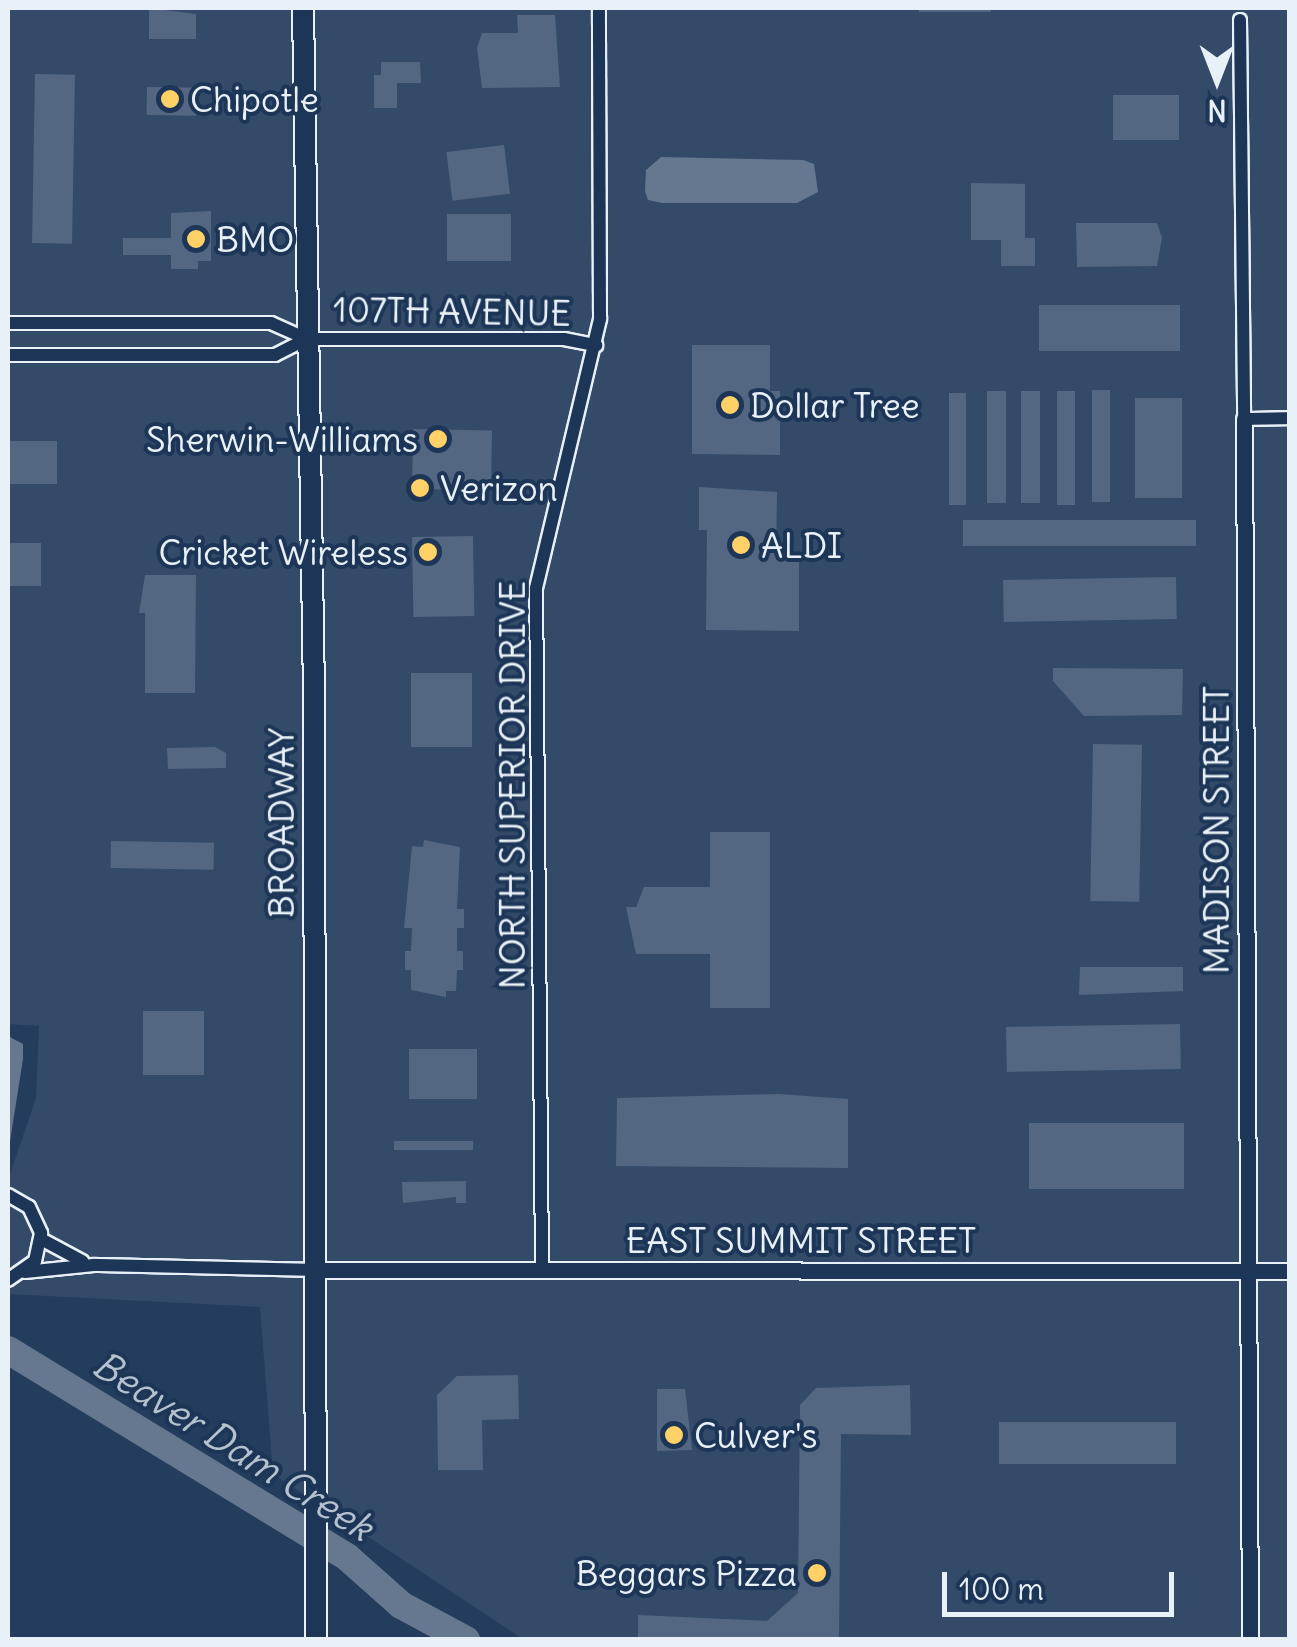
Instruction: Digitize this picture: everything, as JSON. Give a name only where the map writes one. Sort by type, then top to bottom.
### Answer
[{"type":"main road","name":"BROADWAY","points":[[304,8],[314,692],[312,1270],[316,1640]]},
{"type":"street","name":"NORTH SUPERIOR DRIVE","points":[[542,1269],[536,588],[596,346],[599,8]]},
{"type":"street","name":"MADISON STREET","points":[[1240,20],[1250,1640]]},
{"type":"street","name":"107TH AVENUE","points":[[8,323],[271,323],[307,339],[564,339],[596,346]]},
{"type":"street","name":"107TH AVENUE","points":[[8,355],[275,355],[307,339]]},
{"type":"street","points":[[1244,420],[1290,418]]},
{"type":"street","points":[[8,1195],[29,1207],[41,1239],[94,1265]]},
{"type":"street","points":[[25,1272],[41,1239]]},
{"type":"street","points":[[8,1280],[25,1272],[94,1265],[312,1270]]},
{"type":"street","name":"EAST SUMMIT STREET","points":[[312,1270],[1290,1271]]},
{"type":"shaded area","points":[[8,8],[1289,8],[1289,1639],[523,1639],[273,1474],[260,1307],[8,1294],[8,1180],[36,1098],[39,1026],[8,1024]]},
{"type":"shaded area","points":[[661,157],[803,160],[814,164],[818,192],[797,203],[648,200],[646,170]]},
{"type":"shaded area","points":[[8,1036],[23,1044],[23,1059],[8,1154]]},
{"type":"building","points":[[149,8],[196,14],[196,39],[149,39]]},
{"type":"building","points":[[919,8],[991,8],[991,12],[919,12]]},
{"type":"building","points":[[517,15],[555,15],[560,87],[482,88],[477,48],[482,33],[518,33]]},
{"type":"building","points":[[381,62],[420,62],[421,83],[397,83],[397,108],[374,108],[374,75],[381,75]]},
{"type":"building","points":[[35,74],[75,75],[72,244],[32,243]]},
{"type":"building","points":[[147,87],[197,88],[197,116],[147,115]]},
{"type":"building","points":[[1113,95],[1179,95],[1179,140],[1113,140]]},
{"type":"building","points":[[504,145],[510,194],[452,201],[446,152]]},
{"type":"building","points":[[971,183],[1025,184],[1025,238],[1035,238],[1035,266],[1001,266],[1001,240],[971,240]]},
{"type":"building","points":[[211,211],[211,261],[198,261],[198,269],[171,269],[171,255],[123,255],[123,238],[171,238],[171,213]]},
{"type":"building","points":[[447,214],[511,214],[511,261],[447,261]]},
{"type":"building","points":[[1076,223],[1157,223],[1162,238],[1157,266],[1077,267]]},
{"type":"building","points":[[1039,305],[1180,305],[1180,351],[1039,351]]},
{"type":"building","points":[[692,345],[770,345],[770,391],[780,391],[780,455],[692,454]]},
{"type":"building","points":[[1092,390],[1110,390],[1110,502],[1092,502]]},
{"type":"building","points":[[987,391],[1006,391],[1006,503],[987,503]]},
{"type":"building","points":[[1021,391],[1040,391],[1040,503],[1021,503]]},
{"type":"building","points":[[1057,391],[1075,391],[1075,505],[1057,505]]},
{"type":"building","points":[[949,393],[966,393],[966,505],[949,505]]},
{"type":"building","points":[[1135,398],[1182,398],[1182,498],[1135,498]]},
{"type":"building","points":[[413,429],[492,430],[491,490],[412,489]]},
{"type":"building","points":[[8,441],[57,441],[57,484],[8,484]]},
{"type":"building","name":"ALDI","points":[[699,487],[777,492],[776,560],[799,560],[799,631],[706,630],[707,530],[699,530]]},
{"type":"building","points":[[963,520],[1196,520],[1196,546],[963,546]]},
{"type":"building","points":[[473,536],[474,616],[413,617],[412,537]]},
{"type":"building","points":[[8,543],[41,543],[41,586],[8,586]]},
{"type":"building","points":[[145,575],[196,575],[195,693],[145,693],[145,613],[139,613]]},
{"type":"building","points":[[1176,577],[1177,619],[1004,622],[1003,580]]},
{"type":"building","points":[[1053,668],[1183,669],[1182,715],[1084,716],[1053,681]]},
{"type":"building","points":[[411,673],[472,673],[472,747],[411,747]]},
{"type":"building","points":[[1093,744],[1142,745],[1139,902],[1090,901]]},
{"type":"building","points":[[215,747],[226,753],[226,768],[168,769],[167,748]]},
{"type":"building","points":[[710,832],[770,832],[770,1008],[710,1008],[710,954],[636,954],[626,907],[636,907],[644,887],[710,887]]},
{"type":"building","points":[[424,840],[460,847],[457,909],[464,909],[464,928],[457,928],[457,951],[463,951],[463,970],[457,970],[456,991],[446,991],[446,997],[411,990],[411,970],[405,970],[405,951],[411,951],[412,928],[404,928],[412,846],[423,847]]},
{"type":"building","points":[[111,841],[214,843],[214,870],[111,868]]},
{"type":"building","points":[[1080,967],[1183,967],[1183,991],[1079,995]]},
{"type":"building","points":[[143,1011],[204,1011],[204,1075],[143,1075]]},
{"type":"building","points":[[1180,1024],[1181,1069],[1007,1072],[1006,1027]]},
{"type":"building","points":[[409,1049],[477,1049],[477,1099],[409,1099]]},
{"type":"building","points":[[779,1094],[848,1099],[848,1168],[616,1166],[617,1098]]},
{"type":"building","points":[[1029,1123],[1184,1123],[1184,1189],[1029,1189]]},
{"type":"building","points":[[394,1141],[473,1141],[473,1150],[394,1150]]},
{"type":"building","points":[[466,1181],[466,1203],[456,1203],[456,1197],[403,1203],[402,1182]]},
{"type":"building","points":[[518,1375],[519,1419],[482,1420],[483,1470],[438,1470],[437,1395],[457,1376]]},
{"type":"building","points":[[910,1385],[911,1435],[841,1434],[839,1640],[638,1640],[638,1615],[767,1621],[798,1593],[800,1405],[816,1388]]},
{"type":"building","name":"Culver's","points":[[657,1389],[685,1389],[692,1450],[657,1451]]},
{"type":"building","points":[[999,1422],[1176,1422],[1176,1464],[999,1464]]},
{"type":"waterway","name":"Beaver Dam Creek","points":[[8,1350],[347,1557],[401,1605],[466,1640]]},
{"type":"place","name":"Chipotle","points":[[170,99]]},
{"type":"place","name":"BMO","points":[[196,239]]},
{"type":"place","name":"Dollar Tree","points":[[730,405]]},
{"type":"place","name":"Sherwin-Williams","points":[[438,439]]},
{"type":"place","name":"Verizon","points":[[420,488]]},
{"type":"place","name":"ALDI","points":[[741,545]]},
{"type":"place","name":"Cricket Wireless","points":[[428,552]]},
{"type":"place","name":"Culver's","points":[[674,1435]]},
{"type":"place","name":"Beggars Pizza","points":[[817,1573]]}]
